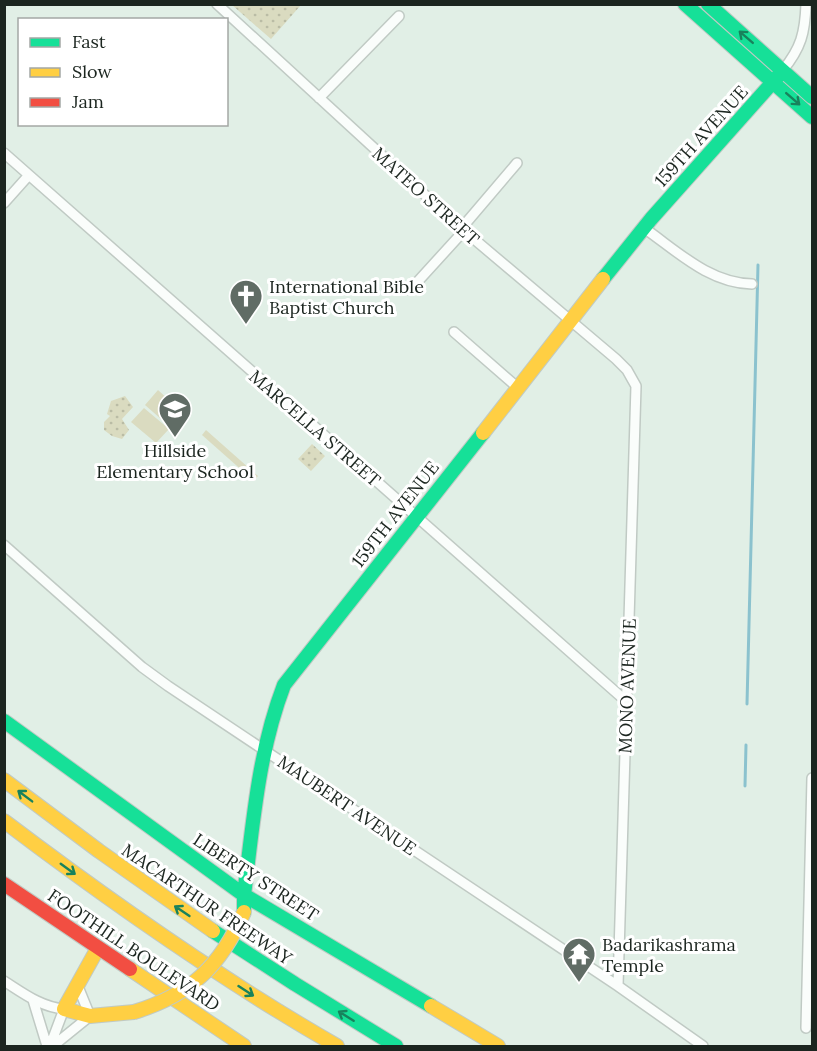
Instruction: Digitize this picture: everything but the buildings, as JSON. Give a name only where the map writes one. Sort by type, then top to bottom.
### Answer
[{"type":"main road","points":[[685,4],[813,117]]},
{"type":"main road","points":[[708,4],[813,97]]},
{"type":"main road","name":"159TH AVENUE","points":[[64,1009],[90,1016],[134,1012],[153,1007],[172,999],[202,978],[226,949],[244,912],[244,895],[264,749],[274,706],[284,685],[644,228],[783,70]]},
{"type":"main road","name":"LIBERTY STREET","points":[[4,722],[244,895],[498,1047]]},
{"type":"main road","name":"MACARTHUR FREEWAY","points":[[4,780],[180,909],[276,973],[396,1047]]},
{"type":"main road","points":[[4,821],[162,935],[337,1047]]},
{"type":"main road","name":"FOOTHILL BOULEVARD","points":[[4,884],[244,1047]]},
{"type":"main road","points":[[64,1009],[98,948]]},
{"type":"street","name":"MATEO STREET","points":[[217,4],[461,228],[627,370],[636,386]]},
{"type":"street","name":"159TH AVENUE","points":[[783,70],[801,44],[806,4]]},
{"type":"street","points":[[319,98],[399,16]]},
{"type":"street","name":"MARCELLA STREET","points":[[4,153],[627,702]]},
{"type":"street","points":[[410,290],[461,234],[461,228],[517,163]]},
{"type":"street","points":[[4,203],[29,175]]},
{"type":"street","points":[[644,228],[709,274],[730,282],[752,284]]},
{"type":"street","points":[[454,332],[517,387]]},
{"type":"street","name":"MONO AVENUE","points":[[618,986],[636,386]]},
{"type":"street","name":"MAUBERT AVENUE","points":[[4,545],[142,667],[618,986],[703,1047]]},
{"type":"street","points":[[806,1028],[810,978],[813,778]]},
{"type":"street","points":[[4,981],[33,1000],[52,1008],[64,1009],[50,1047]]},
{"type":"street","points":[[50,1047],[90,1016],[77,984]]},
{"type":"street","points":[[33,1000],[50,1047]]},
{"type":"green space","points":[[232,5],[301,5],[271,39]]},
{"type":"green space","points":[[158,390],[183,413],[170,427],[145,405]]},
{"type":"green space","points":[[125,396],[133,407],[122,419],[129,430],[122,439],[104,430],[104,422],[110,416],[107,414],[111,401]]},
{"type":"green space","points":[[144,408],[169,429],[156,443],[131,422]]},
{"type":"green space","points":[[206,430],[258,476],[254,481],[202,435]]},
{"type":"green space","points":[[312,444],[325,456],[311,471],[298,459]]},
{"type":"waterway","points":[[747,704],[758,265]]},
{"type":"waterway","points":[[745,786],[746,745]]},
{"type":"traffic: fast","points":[[685,4],[812,117]]},
{"type":"traffic: fast","points":[[708,4],[812,97]]},
{"type":"traffic: fast","points":[[603,279],[651,219],[780,74]]},
{"type":"traffic: fast","points":[[244,912],[244,895],[262,763],[284,685],[483,433]]},
{"type":"traffic: fast","points":[[4,721],[244,895],[431,1006]]},
{"type":"traffic: fast","points":[[213,931],[396,1046]]},
{"type":"traffic: slow","points":[[483,433],[603,279]]},
{"type":"traffic: slow","points":[[4,780],[99,851],[213,931]]},
{"type":"traffic: slow","points":[[4,821],[208,967],[337,1046]]},
{"type":"traffic: slow","points":[[134,1012],[172,997],[201,976],[225,948],[244,912]]},
{"type":"traffic: slow","points":[[98,948],[64,1009],[90,1016],[134,1012]]},
{"type":"traffic: slow","points":[[130,969],[244,1046]]},
{"type":"traffic: slow","points":[[431,1006],[498,1046]]},
{"type":"traffic: jam","points":[[4,884],[130,969]]},
{"type":"place","name":"International Bible Baptist Church","points":[[246,325]]},
{"type":"place","name":"Hillside Elementary School","points":[[175,438]]},
{"type":"place","name":"Badarikashrama Temple","points":[[579,983]]}]
